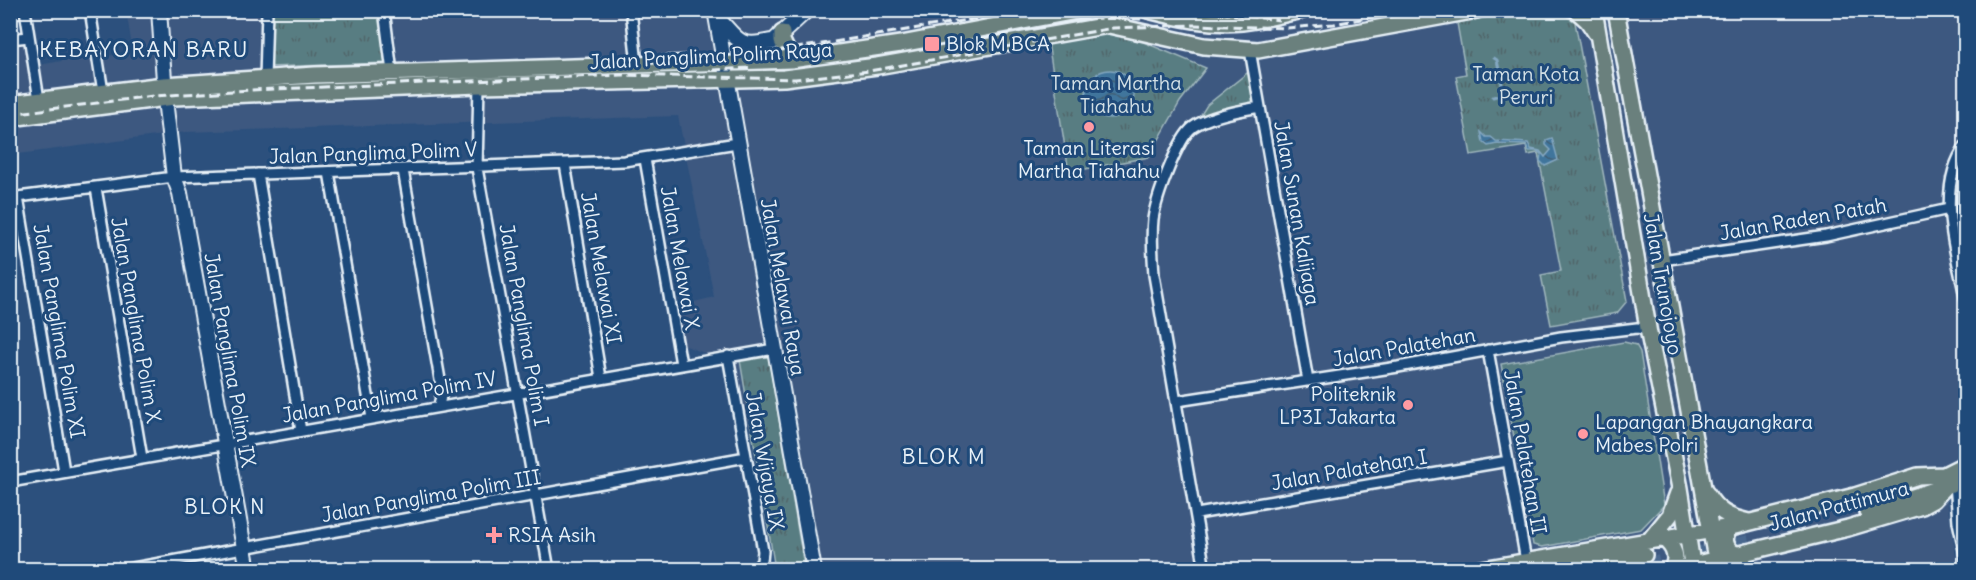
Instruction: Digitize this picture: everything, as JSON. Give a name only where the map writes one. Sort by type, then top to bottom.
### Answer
[{"type":"main road","name":"Jalan Panglima Polim Raya","points":[[10,118],[169,91],[265,79],[392,72],[791,60],[874,48],[1082,10]]},
{"type":"main road","points":[[1148,10],[1207,22],[1242,22],[1303,10]]},
{"type":"main road","points":[[1576,10],[1598,35]]},
{"type":"main road","name":"Jalan Trunojoyo","points":[[1594,10],[1644,326],[1663,402],[1693,567]]},
{"type":"main road","name":"Jalan Trunojoyo","points":[[1616,10],[1717,564]]},
{"type":"main road","points":[[1619,28],[1628,10]]},
{"type":"main road","name":"Jalan Panglima Polim Raya","points":[[10,104],[103,92],[727,81],[821,75],[1109,25],[1204,45],[1250,50],[1472,11]]},
{"type":"main road","points":[[778,37],[791,60]]},
{"type":"main road","points":[[874,48],[877,66]]},
{"type":"main road","points":[[1663,402],[1686,397]]},
{"type":"main road","name":"Jalan Pattimura","points":[[1747,541],[1848,528],[1922,506],[1933,500],[1953,481],[1965,464]]},
{"type":"main road","name":"Jalan Pattimura","points":[[1671,570],[1717,564],[1747,541],[1855,496],[1918,476],[1953,481]]},
{"type":"main road","points":[[1703,488],[1718,510],[1736,519],[1747,541]]},
{"type":"main road","points":[[1621,570],[1651,550],[1671,513],[1680,489]]},
{"type":"main road","points":[[1731,526],[1725,536],[1728,549],[1747,541]]},
{"type":"main road","name":"Jalan Pattimura","points":[[1651,550],[1687,534],[1731,526],[1747,541]]},
{"type":"main road","points":[[1734,570],[1747,541]]},
{"type":"main road","points":[[1555,570],[1672,546],[1676,562],[1671,570]]},
{"type":"main road","points":[[1476,570],[1526,561],[1651,550]]},
{"type":"street","points":[[25,10],[39,100]]},
{"type":"street","points":[[90,10],[103,92]]},
{"type":"street","points":[[159,10],[169,91]]},
{"type":"street","points":[[168,10],[169,91]]},
{"type":"street","points":[[265,79],[267,10]]},
{"type":"street","points":[[384,10],[392,72]]},
{"type":"street","points":[[631,10],[637,64]]},
{"type":"street","points":[[752,61],[807,10]]},
{"type":"street","points":[[716,13],[738,40],[747,45],[778,37]]},
{"type":"street","name":"Jalan Melawai Raya","points":[[716,13],[737,143],[814,570]]},
{"type":"street","points":[[10,39],[29,37]]},
{"type":"street","name":"Jalan Sunan Kalijaga","points":[[1250,50],[1308,381]]},
{"type":"street","name":"Jalan Panglima Polim I","points":[[479,86],[477,168],[549,570]]},
{"type":"street","name":"Jalan Panglima Polim IX","points":[[169,91],[180,193],[248,570]]},
{"type":"street","points":[[1205,570],[1154,275],[1153,218],[1160,192],[1177,150],[1193,127],[1218,116],[1260,107]]},
{"type":"street","name":"Jalan Panglima Polim V","points":[[14,198],[178,177],[477,168],[645,159],[737,143]]},
{"type":"street","points":[[1965,145],[1952,170],[1949,209],[1953,254],[1965,301]]},
{"type":"street","name":"Jalan Melawai X","points":[[645,159],[681,364]]},
{"type":"street","name":"Jalan Melawai XI","points":[[565,164],[601,378]]},
{"type":"street","points":[[403,170],[442,391],[439,406]]},
{"type":"street","points":[[329,172],[372,418]]},
{"type":"street","points":[[258,174],[301,431]]},
{"type":"street","points":[[1965,177],[1962,207],[1965,240]]},
{"type":"street","name":"Jalan Panglima Polim X","points":[[96,188],[142,458]]},
{"type":"street","name":"Jalan Panglima Polim XI","points":[[14,198],[64,471]]},
{"type":"street","name":"Jalan Raden Patah","points":[[1662,260],[1826,236],[1949,209]]},
{"type":"street","name":"Jalan Palatehan","points":[[1177,401],[1308,381],[1561,337],[1644,326]]},
{"type":"street","name":"Jalan Panglima Polim IV","points":[[10,482],[774,349]]},
{"type":"street","name":"Jalan Palatehan II","points":[[1488,350],[1526,561]]},
{"type":"street","name":"Jalan Wijaya IX","points":[[728,356],[763,550],[762,561],[756,570]]},
{"type":"street","points":[[442,391],[453,404]]},
{"type":"street","name":"Jalan Panglima Polim III","points":[[123,570],[746,457]]},
{"type":"street","name":"Jalan Palatehan I","points":[[1197,514],[1508,461]]},
{"type":"street","points":[[1953,481],[1965,560]]},
{"type":"shaded area","points":[[126,10],[1965,11],[1966,490],[1947,500],[1958,569],[799,569],[791,536],[725,361],[683,345],[678,306],[714,297],[678,116],[186,132],[11,155],[10,40],[33,37],[39,65],[94,55],[108,56],[133,52]]},
{"type":"green space","name":"Taman Kota Peruri","points":[[1526,10],[1559,11],[1575,22],[1627,301],[1617,313],[1551,325],[1541,275],[1561,271],[1538,153],[1528,155],[1526,146],[1471,155],[1456,76],[1466,74],[1457,23]]},
{"type":"green space","points":[[271,11],[380,11],[388,63],[268,67]]},
{"type":"green space","name":"Taman Martha Tiahahu","points":[[1104,30],[1129,36],[1206,68],[1180,102],[1149,157],[1069,172],[1048,42]]},
{"type":"green space","points":[[1251,70],[1257,110],[1195,124],[1207,105]]},
{"type":"green space","name":"Lapangan Bhayangkara Mabes Polri","points":[[1624,342],[1636,345],[1640,352],[1664,505],[1641,529],[1542,547],[1533,545],[1501,364]]},
{"type":"green space","points":[[768,355],[804,566],[775,569],[740,360]]},
{"type":"water","points":[[1105,70],[1115,70],[1127,77],[1134,89],[1134,99],[1127,111],[1115,118],[1105,118],[1090,107],[1086,99],[1086,89],[1097,74]]},
{"type":"water","points":[[1481,132],[1496,141],[1528,143],[1531,149],[1540,151],[1545,157],[1551,150],[1546,145],[1546,140],[1552,138],[1558,160],[1545,166],[1540,161],[1541,154],[1537,151],[1529,151],[1526,145],[1488,146],[1483,142]]},
{"type":"waterway","points":[[1494,58],[1497,60],[1502,85]]},
{"type":"waterway","points":[[1493,97],[1500,95]]},
{"type":"tunnel","points":[[1645,566],[1751,542]]},
{"type":"railway","points":[[606,68],[791,49],[1028,10]]},
{"type":"railway","points":[[1193,10],[1279,20]]},
{"type":"railway","points":[[10,114],[153,96],[250,90],[622,75],[795,79],[869,71],[1113,28],[1195,25],[1287,28],[1334,24],[1410,10]]},
{"type":"railway","points":[[1078,18],[1141,19]]},
{"type":"railway","points":[[713,70],[749,68]]},
{"type":"place","name":"Blok M BCA","points":[[932,44]]},
{"type":"place","name":"Taman Literasi Martha Tiahahu","points":[[1089,127]]},
{"type":"place","name":"Politeknik LP3I Jakarta","points":[[1408,405]]},
{"type":"place","name":"Lapangan Bhayangkara Mabes Polri","points":[[1583,434]]},
{"type":"place","name":"RSIA Asih","points":[[494,535]]},
{"type":"district","name":"KEBAYORAN BARU","points":[[144,49]]},
{"type":"district","name":"BLOK M","points":[[944,457]]},
{"type":"district","name":"BLOK N","points":[[225,507]]}]
